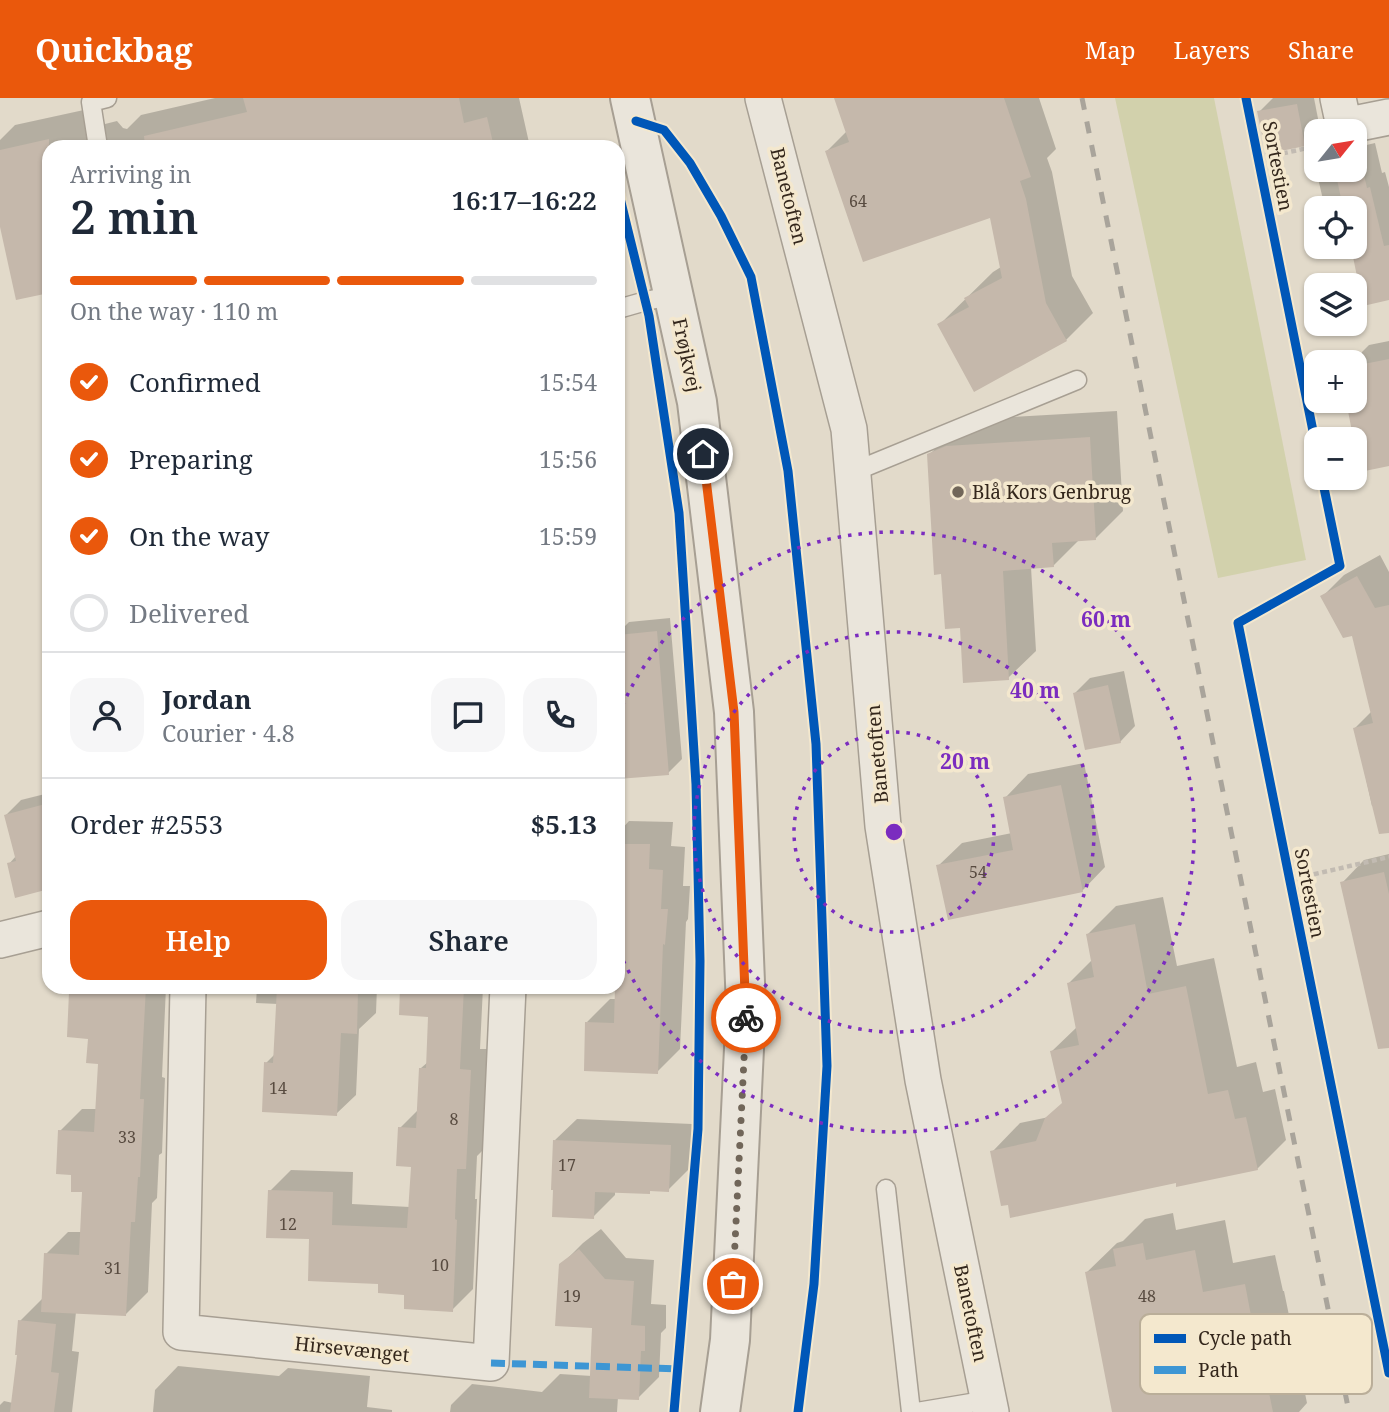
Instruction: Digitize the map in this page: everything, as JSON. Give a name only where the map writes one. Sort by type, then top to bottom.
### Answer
[{"type":"street","name":"Frøjkvej","points":[[630,98],[697,402],[734,712],[746,1007],[730,1340],[720,1412]]},
{"type":"street","name":"Banetoften","points":[[763,98],[849,429],[883,826],[923,1080],[990,1406]]},
{"type":"street","points":[[1338,98],[1344,126],[1389,117]]},
{"type":"street","points":[[0,940],[42,930]]},
{"type":"street","name":"Hirsevænget","points":[[188,994],[181,1332],[491,1363],[508,994]]},
{"type":"lane","points":[[97,140],[91,102],[107,98]]},
{"type":"lane","points":[[625,307],[674,295]]},
{"type":"lane","points":[[853,471],[1077,380]]},
{"type":"lane","points":[[886,1188],[914,1412],[990,1406]]},
{"type":"path","points":[[1258,159],[1304,149]]},
{"type":"path","points":[[1289,880],[1389,857]]},
{"type":"green space","points":[[1115,98],[1214,98],[1306,560],[1218,578]]},
{"type":"building","points":[[243,98],[459,98],[464,123],[487,117],[492,140],[144,140],[144,136],[247,112]]},
{"type":"building","points":[[834,98],[1004,98],[1031,177],[1020,181],[1026,199],[1046,303],[1067,341],[974,392],[937,324],[969,307],[964,298],[1002,278],[990,218],[863,262],[825,151],[849,142]]},
{"type":"building","points":[[1297,104],[1304,146],[1266,154],[1257,111]]},
{"type":"building","points":[[42,141],[42,294],[16,300],[0,227],[0,150]]},
{"type":"building","points":[[1338,182],[1366,182],[1367,188],[1370,187],[1384,246],[1389,245],[1389,300],[1367,305],[1367,273],[1356,273],[1353,259],[1367,259],[1367,196],[1340,196]]},
{"type":"building","points":[[1389,359],[1389,466],[1367,471],[1367,427],[1351,427],[1348,413],[1367,413],[1367,363]]},
{"type":"building","points":[[1090,437],[1096,540],[1052,543],[1054,567],[1003,571],[1009,680],[963,683],[960,628],[945,629],[941,574],[934,575],[927,454],[946,446]]},
{"type":"building","points":[[1357,576],[1375,608],[1389,605],[1389,833],[1379,834],[1353,728],[1373,723],[1352,636],[1343,638],[1320,596]]},
{"type":"building","points":[[657,631],[669,775],[625,778],[625,634]]},
{"type":"building","points":[[1108,685],[1121,743],[1085,750],[1073,693]]},
{"type":"building","points":[[1061,785],[1083,892],[948,920],[936,865],[1013,850],[1003,797]]},
{"type":"building","points":[[42,805],[42,891],[15,898],[7,863],[16,861],[4,815]]},
{"type":"building","points":[[625,844],[650,844],[649,869],[663,870],[661,909],[668,909],[665,945],[663,944],[658,1074],[584,1071],[585,1022],[614,1023],[615,994],[625,994]]},
{"type":"building","points":[[1384,872],[1389,894],[1389,1048],[1378,1049],[1340,882]]},
{"type":"building","points":[[1135,924],[1148,994],[1186,986],[1208,1094],[1228,1090],[1235,1119],[1246,1117],[1258,1170],[1176,1187],[1176,1183],[1010,1218],[1008,1205],[1001,1206],[990,1151],[1036,1141],[1045,1118],[1062,1103],[1050,1051],[1079,1045],[1067,983],[1094,977],[1086,934]]},
{"type":"building","points":[[69,994],[146,994],[140,1099],[144,1099],[140,1177],[135,1222],[131,1222],[126,1316],[41,1312],[44,1253],[79,1255],[82,1192],[71,1192],[71,1175],[56,1174],[58,1130],[94,1132],[98,1064],[86,1063],[88,1039],[67,1037]]},
{"type":"building","points":[[277,994],[358,994],[357,1034],[341,1033],[337,1116],[262,1112],[264,1062],[273,1063]]},
{"type":"building","points":[[400,994],[464,994],[460,1069],[471,1070],[466,1169],[457,1169],[453,1312],[404,1309],[404,1295],[378,1293],[378,1284],[308,1281],[309,1239],[266,1238],[268,1190],[333,1192],[332,1225],[407,1228],[411,1167],[396,1166],[398,1127],[416,1128],[419,1068],[426,1068],[428,1017],[399,1015]]},
{"type":"building","points":[[553,1140],[671,1145],[669,1192],[595,1192],[594,1219],[552,1217]]},
{"type":"building","points":[[1143,1243],[1146,1260],[1195,1250],[1203,1292],[1245,1284],[1251,1314],[1140,1314],[1140,1394],[1269,1394],[1273,1412],[1112,1412],[1085,1272],[1116,1266],[1113,1249]]},
{"type":"building","points":[[579,1249],[605,1279],[634,1281],[631,1325],[645,1326],[639,1400],[589,1398],[592,1328],[555,1326],[559,1264]]},
{"type":"building","points":[[18,1320],[56,1324],[51,1372],[59,1373],[54,1412],[10,1412]]},
{"type":"railway","points":[[1082,98],[1329,1314]]},
{"type":"railway","points":[[1345,1394],[1349,1412]]},
{"type":"marked path","points":[[491,1363],[679,1369]]},
{"type":"cycle path","name":"Sortestien","points":[[1246,98],[1312,427]]},
{"type":"cycle path","points":[[636,121],[664,130],[690,163],[721,216],[751,277],[788,471],[816,744],[827,1066],[814,1284],[798,1412]]},
{"type":"cycle path","points":[[625,218],[649,316],[679,513],[696,784],[700,961],[698,1129],[674,1412]]},
{"type":"cycle path","name":"Sortestien","points":[[1324,490],[1340,566],[1238,623],[1389,1373]]},
{"type":"way so far","points":[[733,1284],[746,1018]]},
{"type":"place","name":"Blå Kors Genbrug","points":[[958,492]]},
{"type":"route","points":[[703,454],[734,712],[746,1018]]}]
